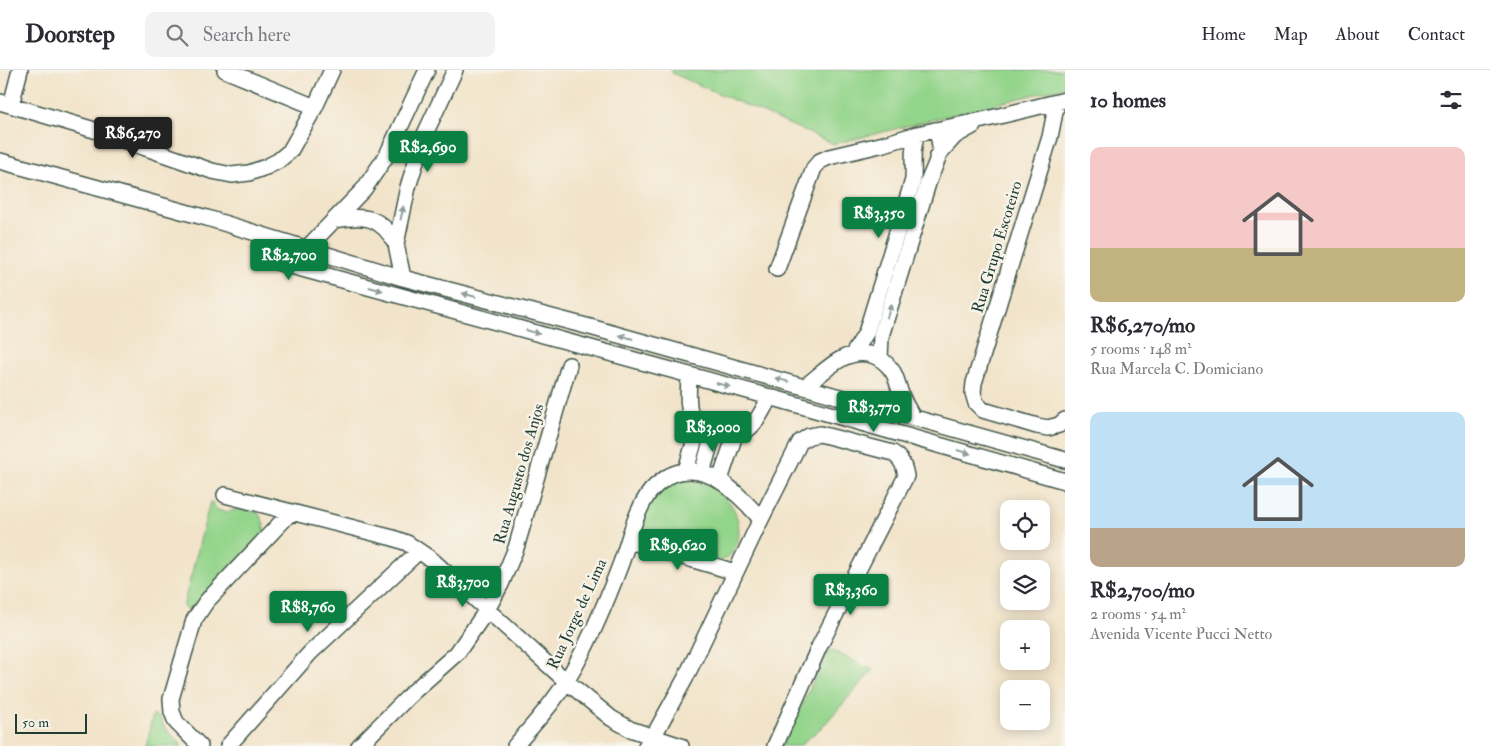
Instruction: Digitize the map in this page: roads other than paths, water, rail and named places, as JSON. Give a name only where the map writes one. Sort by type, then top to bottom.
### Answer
[{"type":"street","points":[[20,70],[5,103],[91,129],[212,171],[232,175],[249,173],[266,167],[278,161],[290,151],[315,107],[332,70]]},
{"type":"street","points":[[225,70],[315,107]]},
{"type":"street","points":[[307,248],[364,189],[387,156],[427,70]]},
{"type":"street","points":[[396,244],[408,187],[424,136],[455,70]]},
{"type":"street","points":[[777,270],[814,168],[820,161],[917,134],[1061,101]]},
{"type":"street","name":"Rua Grupo Escoteiro","points":[[1061,101],[974,383],[973,393],[976,403],[983,410],[1048,428],[1062,423]]},
{"type":"street","points":[[884,144],[912,157],[931,161],[955,136],[983,120]]},
{"type":"street","points":[[880,358],[882,336],[941,144],[935,130]]},
{"type":"street","points":[[853,354],[866,333],[912,180],[913,144],[917,134]]},
{"type":"street","points":[[0,161],[207,218],[403,278],[590,327],[1065,460]]},
{"type":"street","points":[[334,220],[358,217],[374,220],[383,225],[396,244],[403,278]]},
{"type":"street","points":[[307,248],[312,272]]},
{"type":"street","points":[[312,272],[322,260],[336,257]]},
{"type":"street","points":[[273,261],[585,346],[1065,481]]},
{"type":"street","points":[[585,346],[590,327]]},
{"type":"street","points":[[804,386],[834,363],[853,354],[864,354],[880,358],[893,372],[903,400],[913,418]]},
{"type":"street","name":"Rua Augusto dos Anjos","points":[[359,746],[412,692],[456,653],[487,610],[501,584],[516,548],[568,364]]},
{"type":"street","points":[[689,375],[689,405],[693,418],[699,425],[714,430],[735,435],[751,428],[770,398]]},
{"type":"street","points":[[699,425],[686,470],[702,473],[720,480],[743,500],[761,520]]},
{"type":"street","points":[[943,446],[948,428]]},
{"type":"street","points":[[702,473],[714,430]]},
{"type":"street","points":[[649,742],[685,679],[735,572],[800,442],[809,436],[820,434],[893,453],[901,459],[906,476],[819,647],[775,746]]},
{"type":"street","points":[[720,480],[735,435]]},
{"type":"street","name":"Rua Jorge de Lima","points":[[515,746],[566,681],[590,636],[612,586],[639,510],[647,496],[656,486],[670,476],[686,470]]},
{"type":"street","points":[[225,495],[407,543],[432,560],[566,681],[611,718],[649,742],[681,746]]},
{"type":"street","points":[[200,746],[176,722],[172,712],[171,699],[194,620],[206,602],[291,512]]},
{"type":"street","points":[[629,541],[735,572]]},
{"type":"street","points":[[228,746],[310,653],[419,551]]}]
